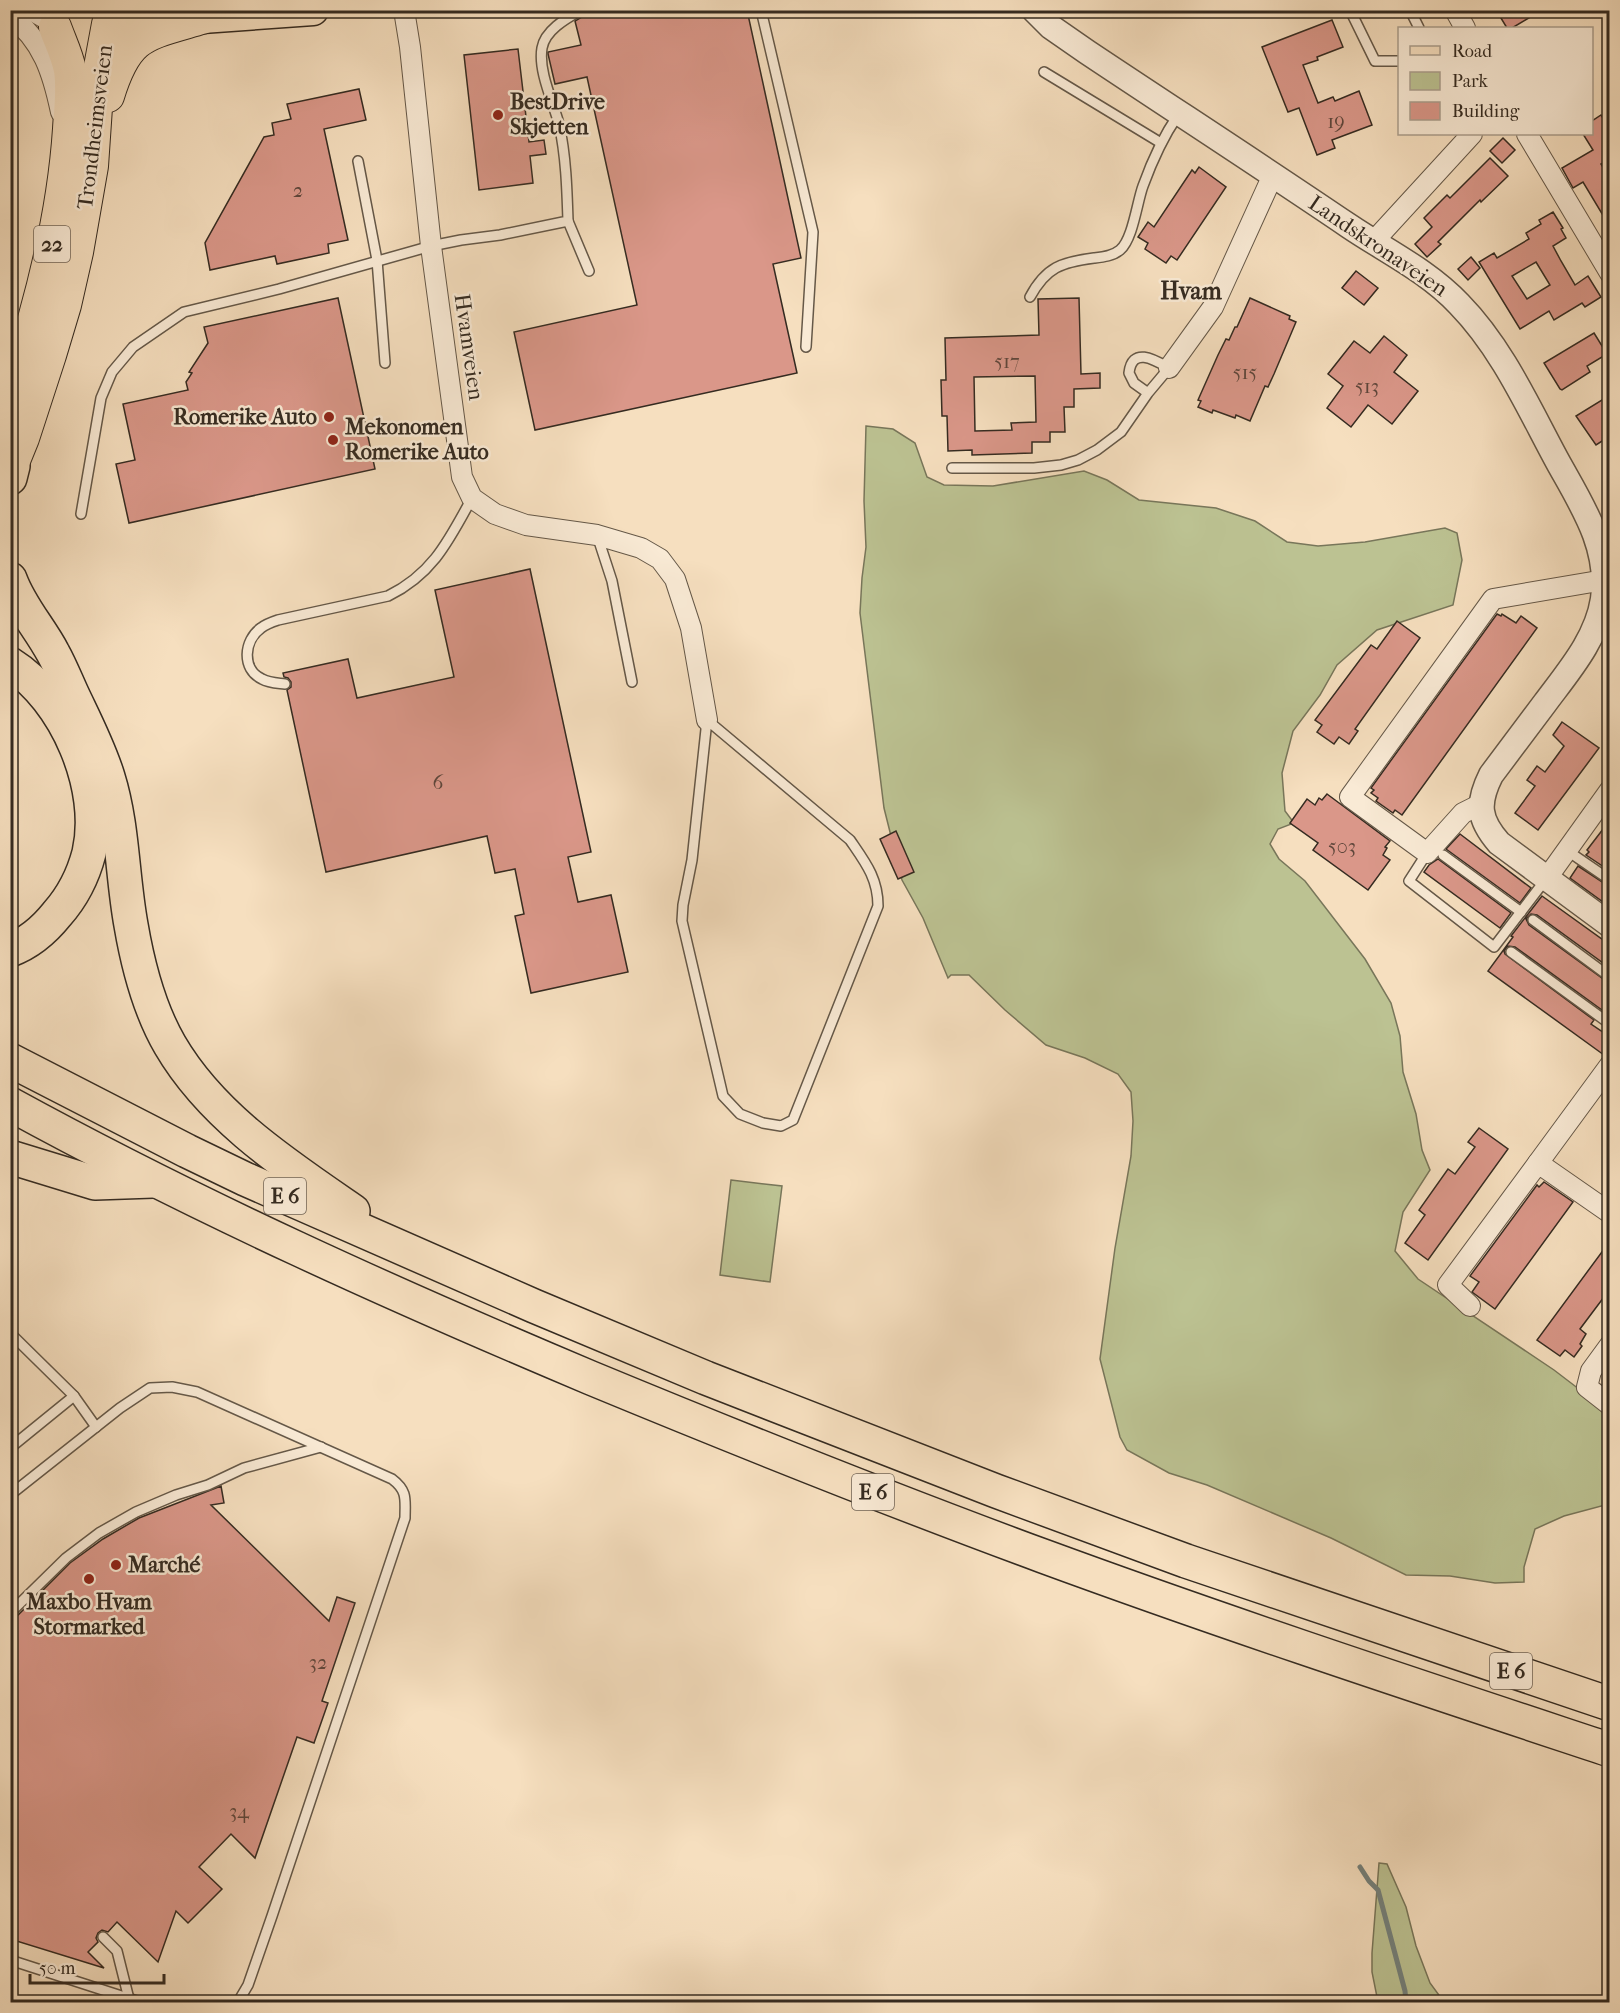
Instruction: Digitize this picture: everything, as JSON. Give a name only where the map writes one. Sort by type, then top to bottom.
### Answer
[{"type":"highway","name":"22","points":[[43,17],[65,32],[83,34],[100,30],[111,19]]},
{"type":"highway","name":"Trondheimsveien","points":[[11,471],[65,305],[84,219],[81,144],[71,103],[70,71],[43,17]]},
{"type":"highway","name":"22","points":[[81,144],[126,52],[134,43],[147,36],[202,18]]},
{"type":"highway","name":"Trondheimsveien","points":[[10,396],[81,144],[111,19]]},
{"type":"highway","points":[[10,579],[21,603],[52,651],[97,744],[109,779],[116,813],[137,958],[147,992],[170,1045],[198,1086],[234,1122],[325,1192],[418,1256]]},
{"type":"highway","points":[[10,630],[44,662],[77,705]]},
{"type":"highway","points":[[10,664],[38,686],[63,721],[78,752],[86,778],[92,815],[89,852],[76,888],[47,926],[10,951]]},
{"type":"highway","name":"E 6","points":[[10,1060],[187,1151],[418,1256],[706,1378],[996,1491],[1186,1561],[1610,1704]]},
{"type":"highway","name":"E 6","points":[[10,1104],[233,1218],[380,1287],[495,1338],[692,1420],[855,1485],[1184,1606],[1610,1750]]},
{"type":"highway","name":"E 6","points":[[10,1157],[95,1183],[158,1180]]},
{"type":"main road","points":[[111,19],[202,18],[313,10]]},
{"type":"street","name":"Hvamveien","points":[[404,10],[415,87],[431,246],[462,477],[472,498]]},
{"type":"street","name":"Landskronaveien","points":[[1034,10],[1060,33],[1373,242],[1427,275],[1458,302],[1479,326],[1503,361],[1594,528],[1607,580],[1597,622],[1588,642],[1491,776],[1484,789],[1481,804]]},
{"type":"street","points":[[1455,10],[1464,27]]},
{"type":"street","points":[[10,16],[30,33],[49,66],[56,89],[81,144]]},
{"type":"street","points":[[1373,242],[1471,135]]},
{"type":"street","points":[[1528,135],[1610,273]]},
{"type":"street","points":[[1169,368],[1213,307],[1273,175]]},
{"type":"street","points":[[472,498],[495,514],[526,525],[597,535],[641,548],[660,559],[675,579],[692,628],[707,720]]},
{"type":"street","points":[[1607,580],[1492,599],[1350,797],[1435,854],[1462,813],[1481,804],[1483,816],[1494,837],[1610,925]]},
{"type":"street","points":[[1546,878],[1610,790]]},
{"type":"street","points":[[1470,1306],[1449,1286],[1610,1065]]},
{"type":"street","points":[[1538,1163],[1610,1213]]},
{"type":"street","points":[[1610,1345],[1591,1371],[1587,1387],[1610,1406]]},
{"type":"lane","points":[[581,10],[563,21],[548,35],[542,49],[548,89],[559,124],[565,160],[568,221],[589,271]]},
{"type":"lane","points":[[761,10],[813,231],[806,347]]},
{"type":"lane","points":[[1350,10],[1376,61],[1398,61]]},
{"type":"lane","points":[[1410,10],[1418,27]]},
{"type":"lane","points":[[1044,72],[1161,143]]},
{"type":"lane","points":[[1030,297],[1042,278],[1058,266],[1071,261],[1111,255],[1125,244],[1144,184],[1161,143],[1179,113]]},
{"type":"lane","points":[[358,161],[377,260],[385,363]]},
{"type":"lane","points":[[81,514],[101,398],[112,372],[133,347],[184,312],[279,289],[431,246],[500,236],[568,221]]},
{"type":"lane","points":[[952,468],[1034,468],[1061,465],[1078,460],[1097,450],[1121,432],[1169,368],[1150,357],[1139,357],[1131,363],[1130,378],[1148,393]]},
{"type":"lane","points":[[285,684],[256,676],[248,663],[249,642],[257,630],[267,623],[278,620],[388,596],[417,579],[429,569],[472,498]]},
{"type":"lane","points":[[597,535],[612,581],[632,682]]},
{"type":"lane","points":[[707,720],[850,840],[868,866],[878,890],[878,906],[793,1120],[781,1126],[763,1123],[740,1114],[723,1096],[682,921],[692,860],[707,720]]},
{"type":"lane","points":[[1521,912],[1435,854],[1409,881],[1494,947],[1521,912],[1546,878]]},
{"type":"lane","points":[[1575,856],[1610,880]]},
{"type":"lane","points":[[1533,920],[1610,976]]},
{"type":"lane","points":[[1511,952],[1610,1024]]},
{"type":"lane","points":[[10,1333],[74,1396],[96,1427]]},
{"type":"lane","points":[[10,1495],[120,1408],[150,1388],[172,1387],[197,1392],[401,1485],[404,1493],[405,1518],[272,1916],[248,1984],[238,2002]]},
{"type":"lane","points":[[10,1448],[74,1396]]},
{"type":"lane","points":[[10,1612],[66,1557],[99,1533],[136,1512],[176,1495],[208,1485],[244,1468],[321,1447]]},
{"type":"lane","points":[[103,1937],[117,1951],[129,1999]]},
{"type":"lane","points":[[10,1960],[140,2002]]},
{"type":"green space","points":[[866,426],[893,429],[915,443],[927,477],[944,485],[993,486],[1084,471],[1107,480],[1139,500],[1216,508],[1255,521],[1287,542],[1318,546],[1365,542],[1445,528],[1457,533],[1462,560],[1453,605],[1377,630],[1337,665],[1320,695],[1293,731],[1282,773],[1285,811],[1294,823],[1278,829],[1270,844],[1279,859],[1305,881],[1365,959],[1391,1003],[1400,1036],[1403,1072],[1416,1114],[1422,1150],[1430,1170],[1403,1212],[1395,1251],[1418,1279],[1554,1370],[1609,1412],[1609,1504],[1564,1516],[1535,1529],[1524,1567],[1524,1582],[1495,1583],[1450,1576],[1406,1575],[1331,1538],[1207,1485],[1169,1473],[1127,1450],[1120,1437],[1100,1359],[1115,1248],[1131,1156],[1133,1121],[1131,1092],[1118,1074],[1085,1058],[1046,1045],[969,975],[951,975],[948,978],[923,918],[902,880],[884,808],[860,613],[866,547],[864,501]]},
{"type":"green space","points":[[731,1180],[782,1186],[770,1282],[720,1275]]},
{"type":"green space","points":[[1379,1863],[1387,1864],[1406,1907],[1416,1946],[1430,1983],[1444,2002],[1378,2002],[1372,1972],[1372,1953]]},
{"type":"building","points":[[607,10],[747,10],[801,258],[773,264],[797,373],[535,430],[514,332],[637,305],[587,77],[555,84],[548,54],[548,52],[581,45],[575,21],[585,15]]},
{"type":"building","points":[[1496,10],[1542,10],[1514,27],[1506,27]]},
{"type":"building","points":[[1332,20],[1343,47],[1303,65],[1318,103],[1333,97],[1335,101],[1359,91],[1372,125],[1332,140],[1335,148],[1317,155],[1299,108],[1288,112],[1262,47]]},
{"type":"building","points":[[518,49],[529,142],[544,140],[546,154],[530,156],[533,183],[479,190],[464,55]]},
{"type":"building","points":[[359,89],[366,120],[324,129],[348,240],[328,244],[329,253],[277,264],[275,256],[210,270],[205,243],[264,137],[274,135],[272,123],[291,119],[287,104]]},
{"type":"building","points":[[1601,115],[1610,129],[1610,159],[1601,164],[1610,179],[1610,227],[1583,182],[1573,188],[1562,168],[1593,150],[1584,135],[1593,135],[1593,120]]},
{"type":"building","points":[[1503,138],[1515,150],[1502,163],[1490,151]]},
{"type":"building","points":[[1490,158],[1508,176],[1438,242],[1441,244],[1427,257],[1415,244],[1432,227],[1424,218],[1447,195],[1450,198]]},
{"type":"building","points":[[1199,167],[1226,187],[1177,260],[1171,256],[1166,263],[1145,249],[1148,243],[1138,237],[1148,222],[1154,227],[1192,170],[1195,173]]},
{"type":"building","points":[[1553,212],[1566,238],[1553,246],[1561,261],[1575,285],[1588,276],[1601,297],[1585,307],[1582,303],[1554,320],[1549,311],[1520,329],[1479,262],[1494,253],[1497,258],[1529,239],[1526,233],[1541,224],[1539,220]],"holes":[[[1536,262],[1550,285],[1527,299],[1512,276]]]},
{"type":"building","points":[[1471,257],[1480,268],[1468,280],[1458,269]]},
{"type":"building","points":[[1356,271],[1378,288],[1364,305],[1342,288]]},
{"type":"building","points":[[338,298],[375,469],[129,523],[116,464],[135,460],[123,404],[188,390],[186,382],[192,373],[189,372],[208,343],[204,327]]},
{"type":"building","points":[[1079,298],[1081,374],[1100,373],[1100,388],[1074,389],[1074,407],[1064,407],[1065,432],[1050,432],[1050,442],[1032,442],[1032,453],[972,455],[972,450],[948,451],[947,416],[942,416],[941,380],[946,380],[945,338],[1039,335],[1038,299]],"holes":[[[1035,376],[1036,422],[1011,423],[1012,430],[975,431],[974,377]]]},
{"type":"building","points":[[1250,298],[1290,316],[1289,319],[1296,322],[1268,387],[1265,386],[1250,421],[1213,410],[1212,413],[1198,407],[1201,401],[1198,400],[1226,339],[1229,340],[1237,327]]},
{"type":"building","points":[[1594,333],[1607,354],[1587,366],[1590,372],[1562,390],[1560,389],[1544,363]]},
{"type":"building","points":[[1384,336],[1407,355],[1394,372],[1418,391],[1392,424],[1368,405],[1351,427],[1327,408],[1343,386],[1328,374],[1354,341],[1370,353]]},
{"type":"building","points":[[1610,395],[1610,436],[1596,445],[1576,416]]},
{"type":"building","points":[[530,569],[591,852],[568,857],[578,902],[611,895],[628,972],[531,993],[515,916],[524,914],[515,869],[495,873],[487,836],[326,872],[287,690],[291,687],[291,682],[284,677],[283,673],[348,659],[357,698],[454,677],[435,590]]},
{"type":"building","points":[[1497,614],[1501,616],[1502,614],[1516,623],[1521,616],[1537,628],[1402,815],[1395,810],[1393,813],[1376,801],[1378,798],[1371,793],[1374,790],[1371,788]]},
{"type":"building","points":[[1397,621],[1420,638],[1355,729],[1358,731],[1349,744],[1339,737],[1334,744],[1317,732],[1322,725],[1315,720],[1371,645],[1377,649]]},
{"type":"building","points":[[1562,722],[1599,748],[1538,830],[1515,813],[1535,786],[1527,780],[1537,766],[1545,772],[1564,746],[1553,735]]},
{"type":"building","points":[[1327,794],[1390,841],[1383,855],[1390,860],[1368,890],[1313,850],[1318,843],[1290,823],[1307,799],[1315,805],[1319,798],[1322,800]]},
{"type":"building","points":[[1610,820],[1610,871],[1586,855],[1589,852],[1587,850]]},
{"type":"building","points":[[896,831],[914,872],[898,879],[880,839]]},
{"type":"building","points":[[1460,834],[1531,888],[1520,903],[1446,849]]},
{"type":"building","points":[[1438,859],[1511,913],[1500,928],[1424,872]]},
{"type":"building","points":[[1578,866],[1610,887],[1610,907],[1570,878]]},
{"type":"building","points":[[1542,896],[1610,945],[1610,968],[1537,915],[1531,914],[1526,919],[1529,925],[1610,984],[1610,999],[1602,1010],[1515,947],[1508,946],[1504,951],[1505,954],[1594,1020],[1591,1024],[1610,1037],[1610,1053],[1604,1055],[1488,971]]},
{"type":"building","points":[[1479,1128],[1508,1149],[1428,1260],[1405,1243],[1425,1215],[1419,1210],[1448,1169],[1455,1174],[1475,1147],[1468,1142]]},
{"type":"building","points":[[1544,1182],[1573,1202],[1495,1309],[1472,1292],[1479,1282],[1470,1276],[1537,1185],[1539,1187]]},
{"type":"building","points":[[1610,1241],[1610,1289],[1580,1329],[1586,1334],[1580,1344],[1582,1346],[1574,1357],[1565,1350],[1560,1356],[1537,1340]]},
{"type":"building","points":[[221,1486],[224,1503],[211,1505],[329,1621],[337,1597],[355,1603],[322,1701],[328,1703],[314,1743],[297,1737],[255,1858],[231,1834],[199,1867],[222,1889],[188,1923],[176,1911],[158,1962],[117,1922],[108,1932],[102,1930],[98,1933],[96,1938],[98,1942],[88,1952],[104,1968],[10,1939],[10,1620],[15,1618],[70,1563],[103,1539],[139,1518]]},
{"type":"waterway","points":[[1360,1867],[1378,1890],[1406,2002]]},
{"type":"place","name":"BestDrive Skjetten","points":[[498,115]]},
{"type":"place","name":"Romerike Auto","points":[[329,417]]},
{"type":"place","name":"Mekonomen Romerike Auto","points":[[333,440]]},
{"type":"place","name":"Marché","points":[[116,1565]]},
{"type":"place","name":"Maxbo Hvam Stormarked","points":[[89,1579]]},
{"type":"district","name":"Hvam","points":[[1191,291]]}]
